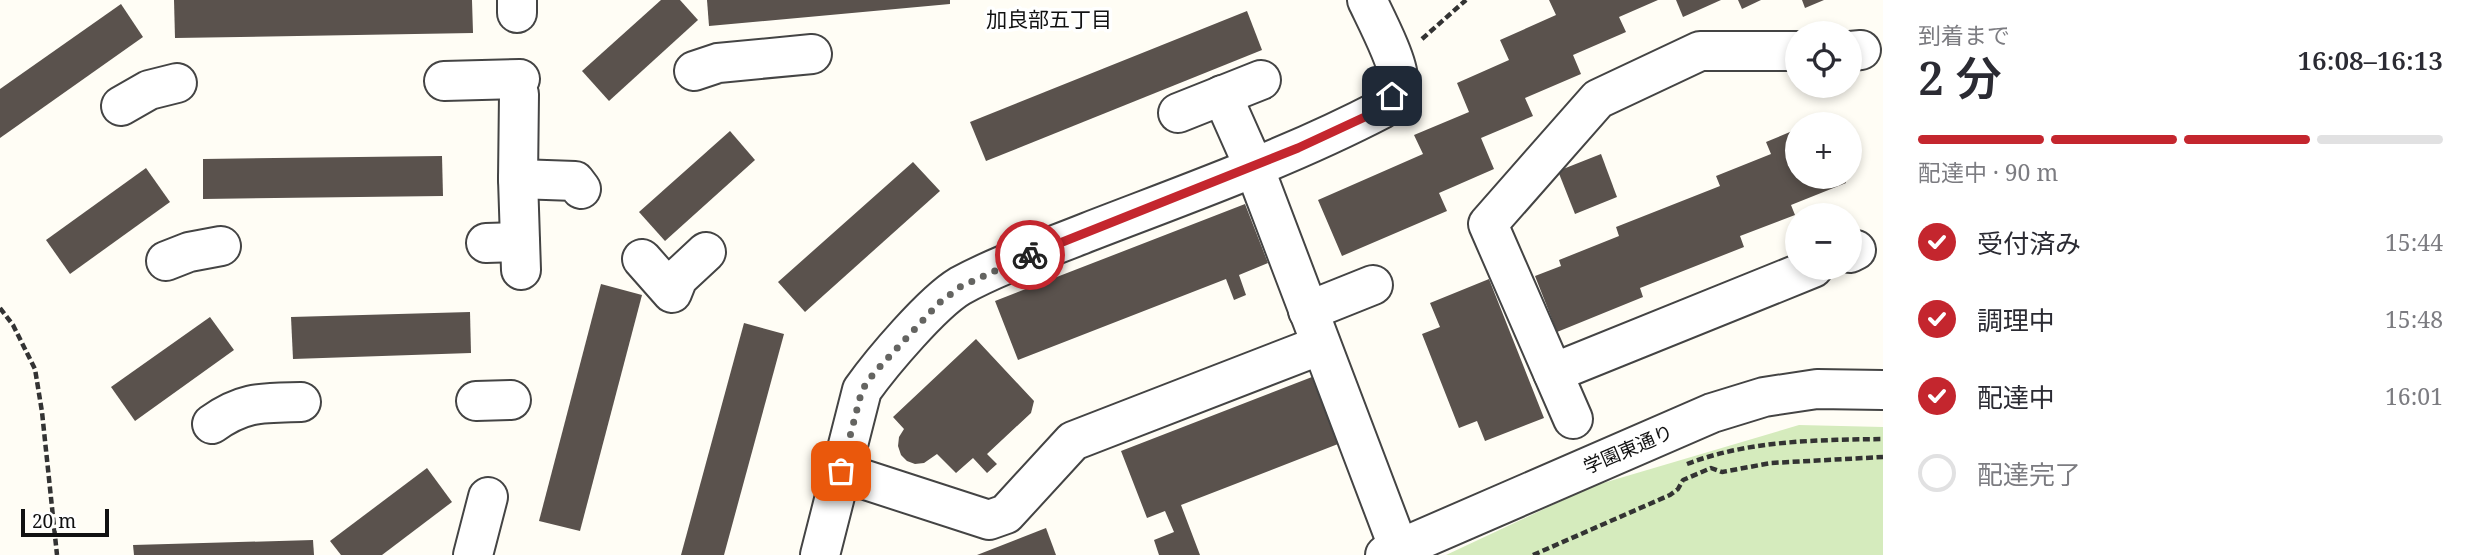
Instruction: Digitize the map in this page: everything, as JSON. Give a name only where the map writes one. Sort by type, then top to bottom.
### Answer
[{"type":"street","points":[[820,555],[862,390],[874,373],[939,303],[960,287],[1030,255],[1254,167],[1382,109],[1392,96],[1398,79],[1392,57],[1367,0]]},
{"type":"street","points":[[1573,419],[1553,373],[1483,240],[1488,223],[1598,99],[1700,51],[1785,51]]},
{"type":"street","points":[[694,71],[718,63],[811,54]]},
{"type":"street","points":[[1178,113],[1261,80]]},
{"type":"street","points":[[444,81],[520,86],[518,179],[509,252]]},
{"type":"street","points":[[121,106],[149,90],[177,83]]},
{"type":"street","points":[[1222,95],[1254,167],[1314,328],[1392,552]]},
{"type":"street","points":[[518,179],[582,179]]},
{"type":"street","points":[[166,261],[189,252],[220,246]]},
{"type":"street","points":[[642,259],[672,293],[678,278],[706,252]]},
{"type":"street","points":[[1553,373],[1785,279]]},
{"type":"street","points":[[841,471],[989,520],[1006,514],[1073,441],[1314,328],[1373,285]]},
{"type":"street","name":"学園東通り","points":[[1392,552],[1712,413],[1764,397],[1816,389],[1883,390]]},
{"type":"street","points":[[212,424],[232,410],[263,403],[301,402]]},
{"type":"street","points":[[473,555],[488,497]]},
{"type":"path","points":[[1392,57],[1410,49],[1466,0]]},
{"type":"path","points":[[0,308],[13,325],[35,369],[57,555]]},
{"type":"path","points":[[1678,467],[1740,447],[1812,440],[1883,439]]},
{"type":"path","points":[[1533,555],[1670,495],[1678,489],[1683,480],[1711,468],[1721,472],[1771,463],[1883,457]]},
{"type":"green space","points":[[1799,425],[1883,427],[1883,555],[1446,555],[1593,486]]},
{"type":"building","points":[[174,0],[472,0],[473,33],[175,38]]},
{"type":"building","points":[[661,0],[680,0],[698,20],[609,101],[582,71]]},
{"type":"building","points":[[707,0],[950,0],[950,4],[709,26]]},
{"type":"building","points":[[1549,0],[1658,0],[1619,17],[1626,32],[1573,55],[1581,74],[1525,98],[1533,116],[1481,138],[1494,169],[1439,193],[1447,211],[1342,256],[1318,200],[1423,154],[1414,135],[1469,112],[1457,83],[1509,60],[1500,40],[1556,15]]},
{"type":"building","points":[[1676,0],[1721,0],[1683,17]]},
{"type":"building","points":[[1738,0],[1761,0],[1742,9]]},
{"type":"building","points":[[1802,0],[1824,0],[1805,8]]},
{"type":"building","points":[[121,4],[143,37],[0,138],[0,89]]},
{"type":"building","points":[[1247,11],[1262,50],[986,161],[970,122]]},
{"type":"building","points":[[730,131],[755,160],[665,241],[639,212]]},
{"type":"building","points":[[1785,134],[1785,189],[1831,189],[1796,203],[1785,203],[1785,219],[1740,236],[1744,247],[1640,288],[1643,297],[1557,332],[1535,276],[1561,266],[1559,260],[1619,236],[1616,227],[1720,186],[1716,176],[1771,154],[1766,142]]},
{"type":"building","points":[[1601,154],[1617,197],[1575,214],[1558,171]]},
{"type":"building","points":[[442,156],[443,196],[203,199],[203,159]]},
{"type":"building","points":[[913,162],[940,191],[805,312],[778,282]]},
{"type":"building","points":[[146,168],[170,202],[70,274],[46,240]]},
{"type":"building","points":[[1245,204],[1268,263],[1239,275],[1246,295],[1234,300],[1226,279],[1018,360],[995,301]]},
{"type":"building","points":[[1489,279],[1544,418],[1485,441],[1477,421],[1459,428],[1422,334],[1440,327],[1430,303]]},
{"type":"building","points":[[601,284],[642,295],[580,531],[539,521]]},
{"type":"building","points":[[470,312],[471,353],[293,359],[291,317]]},
{"type":"building","points":[[210,317],[234,350],[135,421],[111,387]]},
{"type":"building","points":[[744,323],[784,334],[724,555],[681,555]]},
{"type":"building","points":[[976,339],[1034,401],[1031,413],[987,454],[997,464],[987,473],[973,458],[956,473],[937,454],[924,463],[907,461],[898,446],[904,429],[893,417]]},
{"type":"building","points":[[1312,377],[1338,444],[1181,505],[1200,555],[1159,555],[1154,540],[1174,532],[1165,511],[1147,518],[1121,451]]},
{"type":"building","points":[[427,468],[452,502],[382,555],[341,555],[330,541]]},
{"type":"building","points":[[1046,528],[1056,555],[977,555]]},
{"type":"building","points":[[313,540],[314,555],[134,555],[133,545]]},
{"type":"way so far","points":[[841,471],[862,390],[874,373],[939,303],[960,287],[1030,255]]},
{"type":"district","name":"加良部五丁目","points":[[1049,19]]},
{"type":"route","points":[[1030,255],[1298,148],[1382,109],[1392,96]]}]
